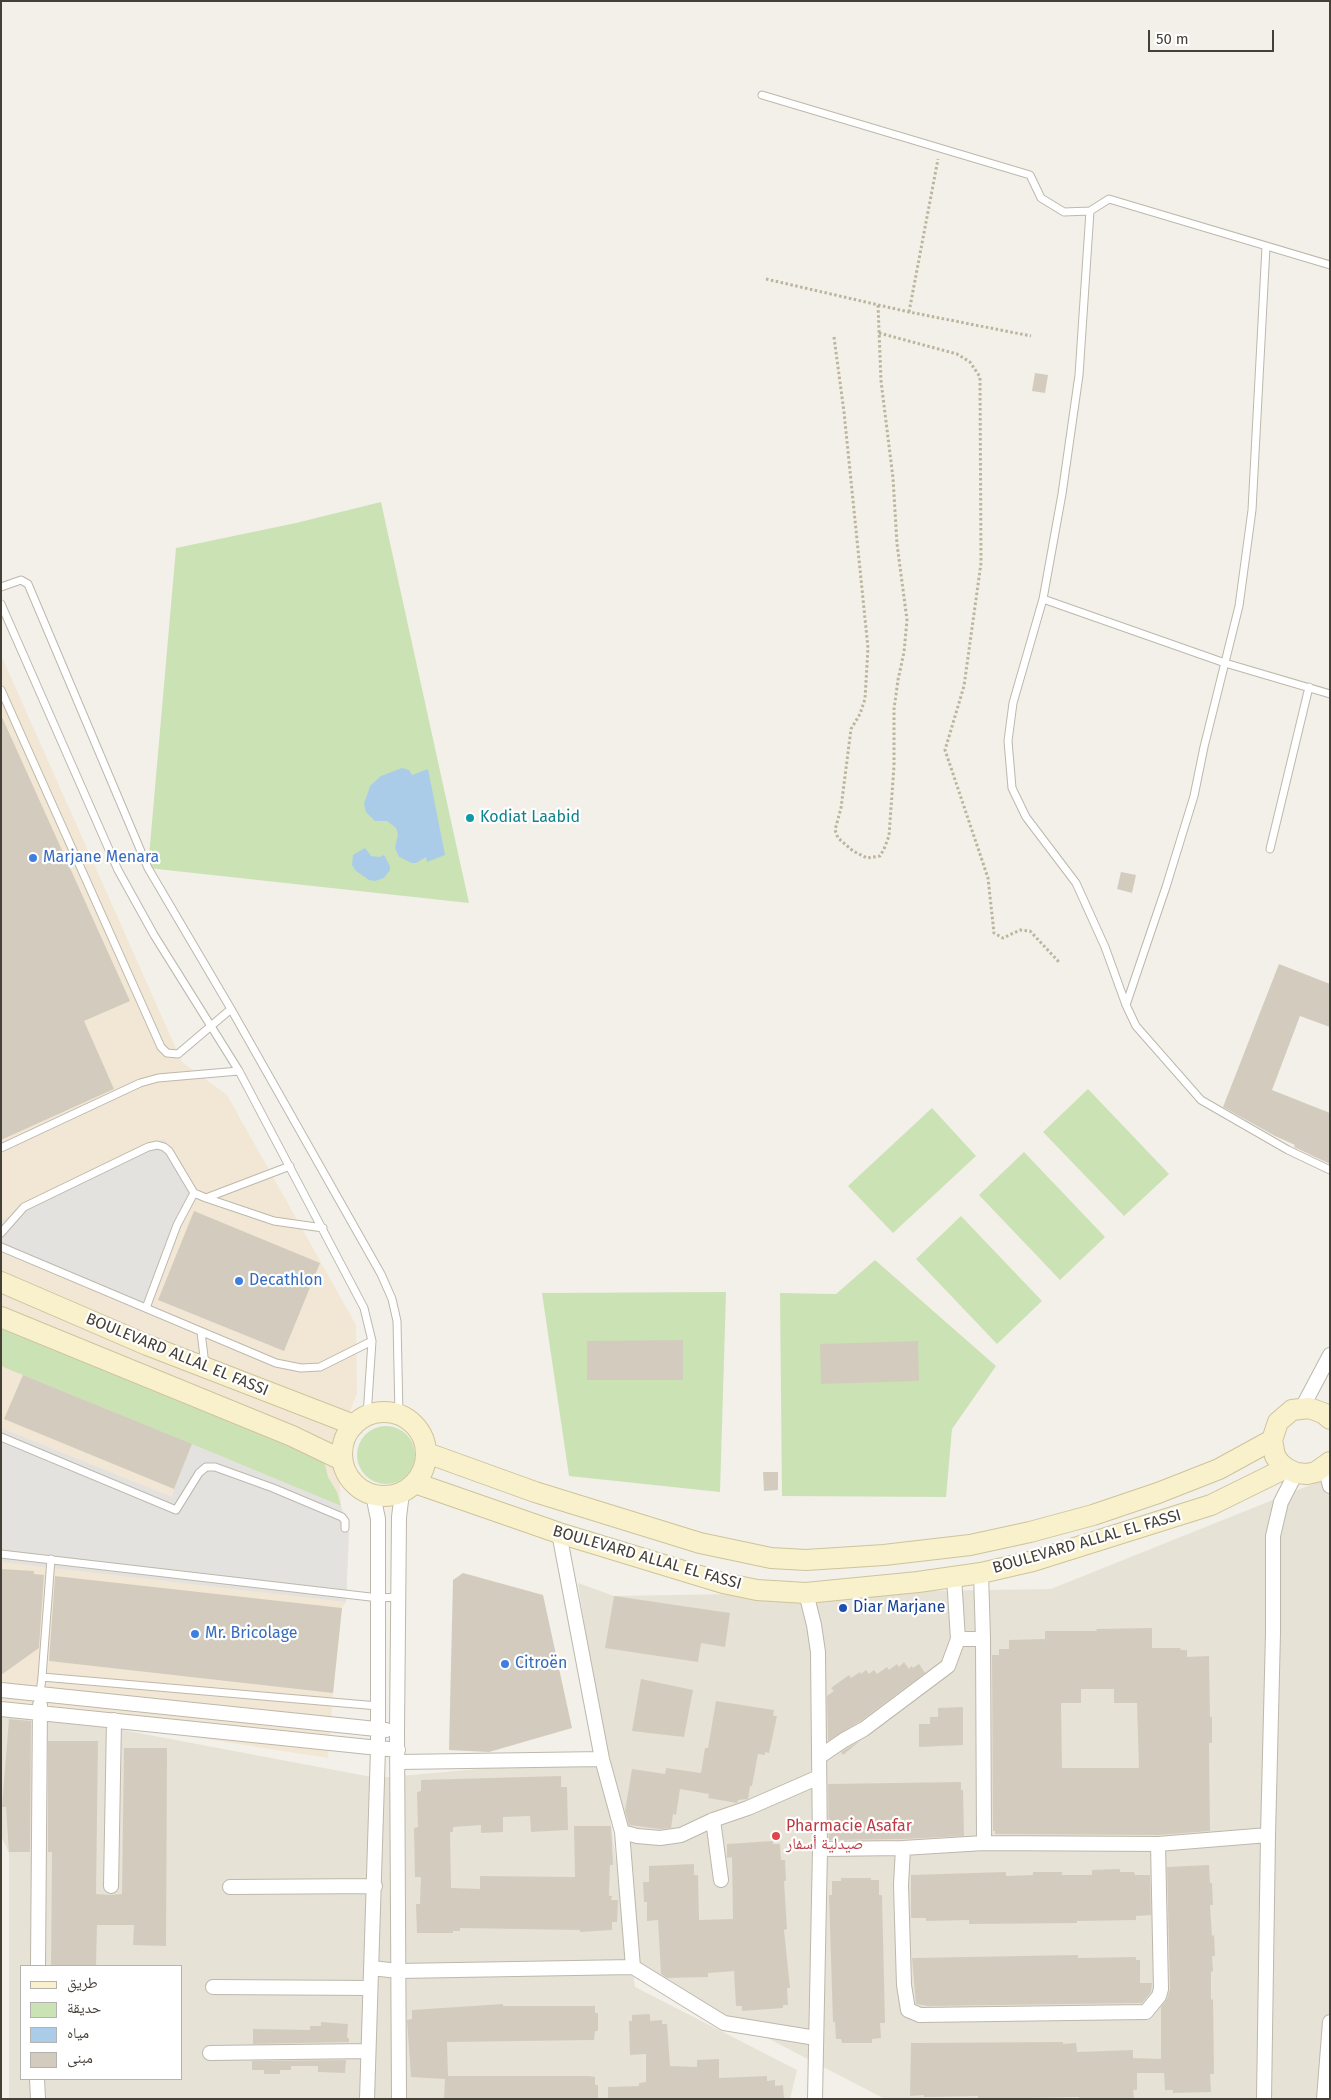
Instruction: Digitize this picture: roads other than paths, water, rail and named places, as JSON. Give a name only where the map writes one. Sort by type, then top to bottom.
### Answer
[{"type":"main road","name":"BOULEVARD ALLAL EL FASSI","points":[[1,1282],[206,1368],[360,1420]]},
{"type":"main road","name":"BOULEVARD ALLAL EL FASSI","points":[[1,1317],[264,1425],[342,1460]]},
{"type":"main road","points":[[1291,1470],[1275,1456],[1272,1440],[1278,1422],[1292,1410],[1302,1408],[1328,1414]]},
{"type":"main road","points":[[383,1412],[400,1414],[419,1429],[425,1440],[426,1464],[408,1488],[388,1496],[373,1495],[362,1490],[352,1482],[346,1472],[342,1460],[346,1436],[360,1420],[383,1412]]},
{"type":"main road","name":"BOULEVARD ALLAL EL FASSI","points":[[427,1453],[535,1492],[700,1543],[771,1558],[806,1560],[884,1555],[970,1545],[1030,1532],[1093,1515],[1158,1493],[1219,1468],[1272,1440]]},
{"type":"main road","name":"BOULEVARD ALLAL EL FASSI","points":[[408,1488],[723,1583],[757,1590],[806,1593],[954,1577],[1033,1561],[1211,1505],[1291,1470],[1307,1474],[1316,1472],[1328,1464]]},
{"type":"street","points":[[1302,1408],[1330,1355]]},
{"type":"street","points":[[1328,1464],[1330,1486]]},
{"type":"street","points":[[1264,2099],[1273,1632],[1273,1536],[1291,1470]]},
{"type":"street","points":[[399,2099],[397,1731],[399,1517],[408,1488]]},
{"type":"street","points":[[367,2099],[378,1749],[378,1519],[373,1495]]},
{"type":"street","points":[[559,1533],[602,1759],[622,1832],[633,1967]]},
{"type":"street","points":[[981,1573],[984,1843]]},
{"type":"street","points":[[819,1757],[864,1729],[948,1666],[958,1639],[954,1577]]},
{"type":"street","points":[[806,1593],[818,1652],[820,1849],[815,2099]]},
{"type":"street","points":[[958,1639],[983,1639]]},
{"type":"street","points":[[1,1690],[397,1731]]},
{"type":"street","points":[[38,1965],[40,1694]]},
{"type":"street","points":[[1,1709],[378,1749],[398,1756],[602,1759]]},
{"type":"street","points":[[111,1886],[114,1720]]},
{"type":"street","points":[[622,1832],[637,1836],[667,1837],[681,1835],[712,1820],[748,1808],[819,1776]]},
{"type":"street","points":[[712,1820],[721,1880]]},
{"type":"street","points":[[820,1849],[903,1848],[984,1843],[1158,1844],[1268,1835]]},
{"type":"street","points":[[903,1848],[901,1885],[903,1965],[905,1997],[908,2010],[920,2015],[1146,2012],[1159,1996],[1161,1989],[1158,1844]]},
{"type":"street","points":[[230,1887],[375,1886]]},
{"type":"street","points":[[372,1968],[398,1971],[633,1967],[724,2023],[816,2038]]},
{"type":"street","points":[[213,1987],[370,1988]]},
{"type":"street","points":[[1324,2099],[1330,2022]]},
{"type":"street","points":[[210,2053],[368,2051]]},
{"type":"street","points":[[37,2080],[38,2099]]},
{"type":"lane","points":[[762,95],[1030,175],[1041,198],[1064,212],[1090,210],[1109,199],[1330,265]]},
{"type":"lane","points":[[1090,210],[1079,375],[1062,494],[1043,599],[1013,703],[1008,741],[1012,788],[1026,817],[1076,883],[1105,947],[1126,1005],[1136,1026],[1201,1100],[1288,1150],[1330,1170]]},
{"type":"lane","points":[[1126,1005],[1166,887],[1194,796],[1204,746],[1239,606],[1252,510],[1266,247]]},
{"type":"lane","points":[[1,588],[21,580],[28,584],[148,868],[231,1009],[381,1274],[392,1299],[397,1320],[400,1414]]},
{"type":"lane","points":[[1043,599],[1225,663],[1330,694]]},
{"type":"lane","points":[[1,604],[118,870],[154,935],[239,1071],[364,1308],[372,1341],[360,1420]]},
{"type":"lane","points":[[1270,849],[1309,687]]},
{"type":"lane","points":[[1,690],[161,1047],[167,1052],[178,1054],[231,1009]]},
{"type":"lane","points":[[1,1148],[140,1083],[158,1078],[239,1071]]},
{"type":"lane","points":[[1,1234],[24,1207],[148,1147],[157,1145],[170,1151],[194,1193],[274,1221],[323,1228]]},
{"type":"lane","points":[[206,1198],[290,1166]]},
{"type":"lane","points":[[146,1308],[177,1225],[194,1193]]},
{"type":"lane","points":[[1,1247],[276,1363],[301,1368],[320,1366],[372,1341]]},
{"type":"lane","points":[[201,1332],[206,1368]]},
{"type":"lane","points":[[1,1437],[176,1510],[199,1473],[206,1468],[215,1468],[273,1488],[342,1517],[345,1521],[345,1528]]},
{"type":"lane","points":[[1,1554],[379,1598],[398,1597]]},
{"type":"lane","points":[[40,1694],[51,1560]]},
{"type":"lane","points":[[42,1677],[378,1706]]},
{"type":"water","points":[[402,768],[409,770],[412,775],[428,769],[445,855],[427,862],[426,857],[416,863],[412,863],[399,857],[395,848],[398,834],[396,828],[387,821],[375,821],[366,812],[364,804],[370,786],[381,776]]},
{"type":"water","points":[[365,848],[371,856],[380,857],[384,855],[390,870],[384,878],[375,881],[369,880],[356,871],[352,865],[353,855]]},
{"type":"place","name":"Kodiat Laabid","points":[[470,818]]},
{"type":"place","name":"Marjane Menara","points":[[33,858]]},
{"type":"place","name":"Decathlon","points":[[239,1281]]},
{"type":"place","name":"Diar Marjane","points":[[843,1608]]},
{"type":"place","name":"Mr. Bricolage","points":[[195,1634]]},
{"type":"place","name":"Citroën","points":[[505,1664]]},
{"type":"place","name":"Pharmacie Asafar صيدلية أسفار","points":[[776,1836]]}]
